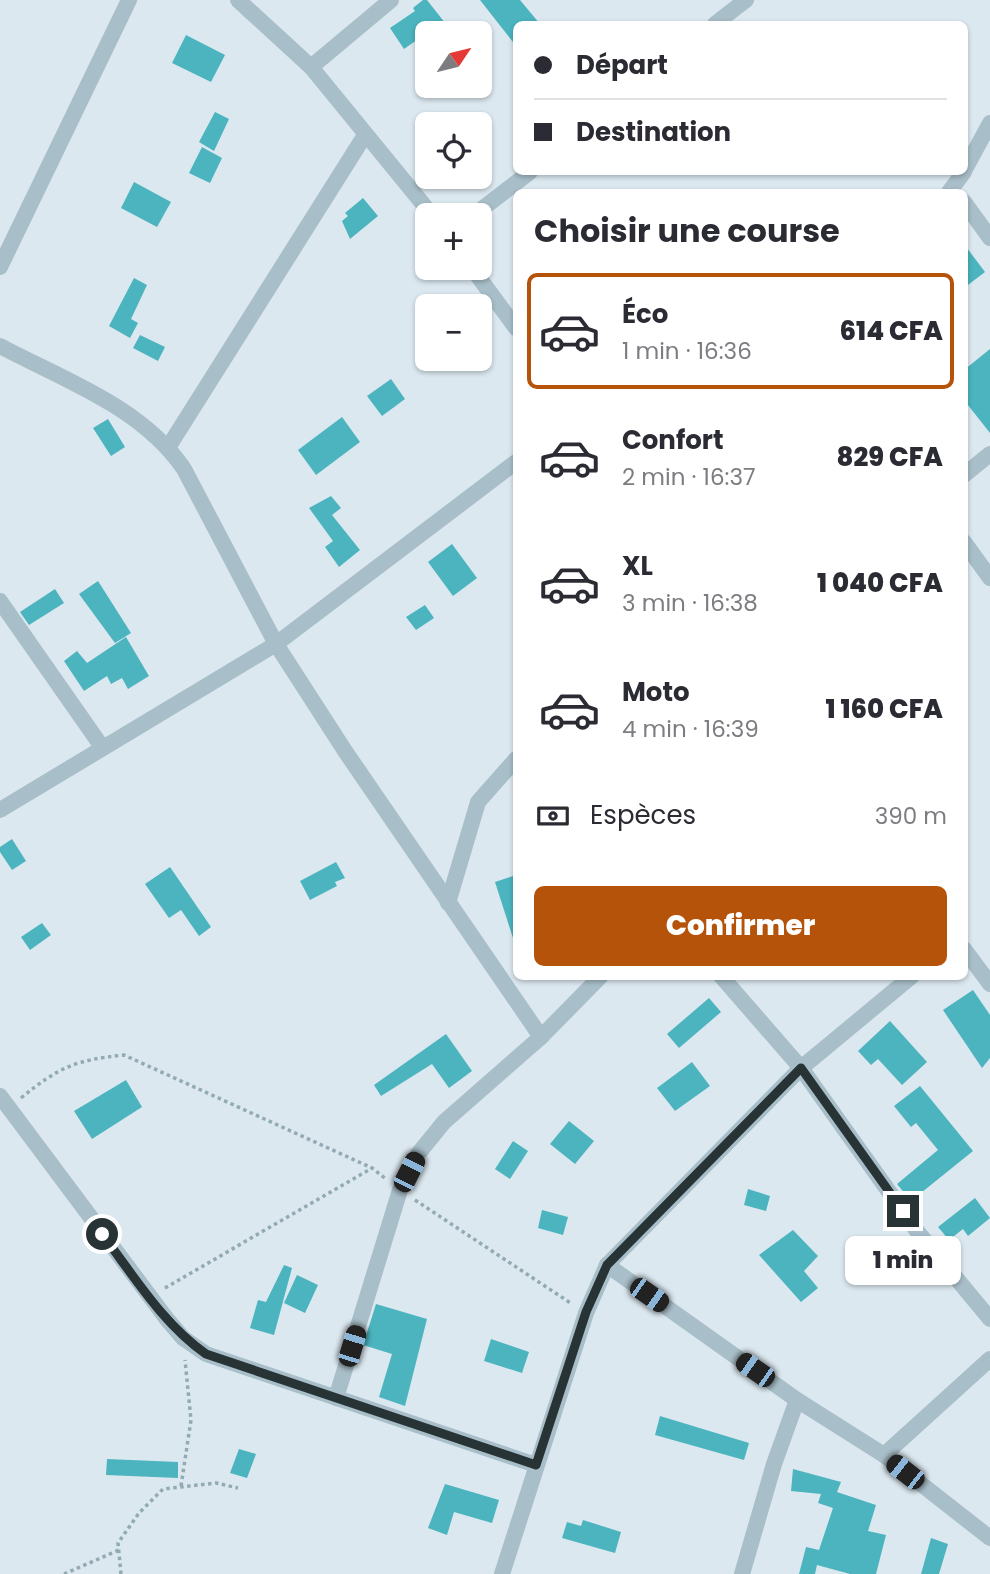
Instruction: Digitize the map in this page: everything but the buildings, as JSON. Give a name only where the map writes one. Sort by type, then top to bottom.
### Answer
[{"type":"street","points":[[0,267],[129,0]]},
{"type":"street","points":[[238,0],[311,67],[422,203]]},
{"type":"street","points":[[311,67],[391,0]]},
{"type":"street","points":[[719,21],[746,0]]},
{"type":"street","points":[[968,164],[990,123]]},
{"type":"street","points":[[169,446],[365,135]]},
{"type":"street","points":[[490,203],[526,175]]},
{"type":"street","points":[[968,209],[990,238]]},
{"type":"street","points":[[481,280],[513,324]]},
{"type":"street","points":[[0,346],[141,421],[169,446],[184,469],[276,644],[448,903],[541,1037]]},
{"type":"street","points":[[968,472],[990,454]]},
{"type":"street","points":[[0,810],[276,644],[513,464]]},
{"type":"street","points":[[968,548],[990,578]]},
{"type":"street","points":[[0,601],[102,747]]},
{"type":"street","points":[[448,903],[478,802],[513,762]]},
{"type":"street","points":[[968,954],[990,984]]},
{"type":"street","points":[[336,1398],[400,1190],[418,1154],[444,1122],[541,1037],[597,980]]},
{"type":"street","points":[[724,980],[801,1068],[917,1231],[990,1319]]},
{"type":"street","points":[[502,1574],[586,1312],[607,1265],[801,1068],[907,980]]},
{"type":"street","points":[[4,1102],[149,1297],[183,1338],[219,1359],[536,1465]]},
{"type":"street","points":[[607,1265],[797,1400],[884,1455],[990,1538]]},
{"type":"street","points":[[884,1455],[990,1359]]},
{"type":"street","points":[[742,1574],[774,1464],[797,1400]]},
{"type":"path","points":[[4,1102],[52,1072],[92,1058],[124,1055],[372,1168],[400,1190],[586,1312]]},
{"type":"path","points":[[149,1297],[372,1168]]},
{"type":"path","points":[[181,1486],[191,1420],[183,1338]]},
{"type":"path","points":[[121,1574],[118,1543],[139,1513],[163,1489],[216,1483],[239,1488]]},
{"type":"path","points":[[64,1574],[119,1550]]},
{"type":"route","points":[[102,1234],[183,1338],[206,1354],[536,1465],[586,1312],[607,1265],[801,1068],[903,1211]]}]
